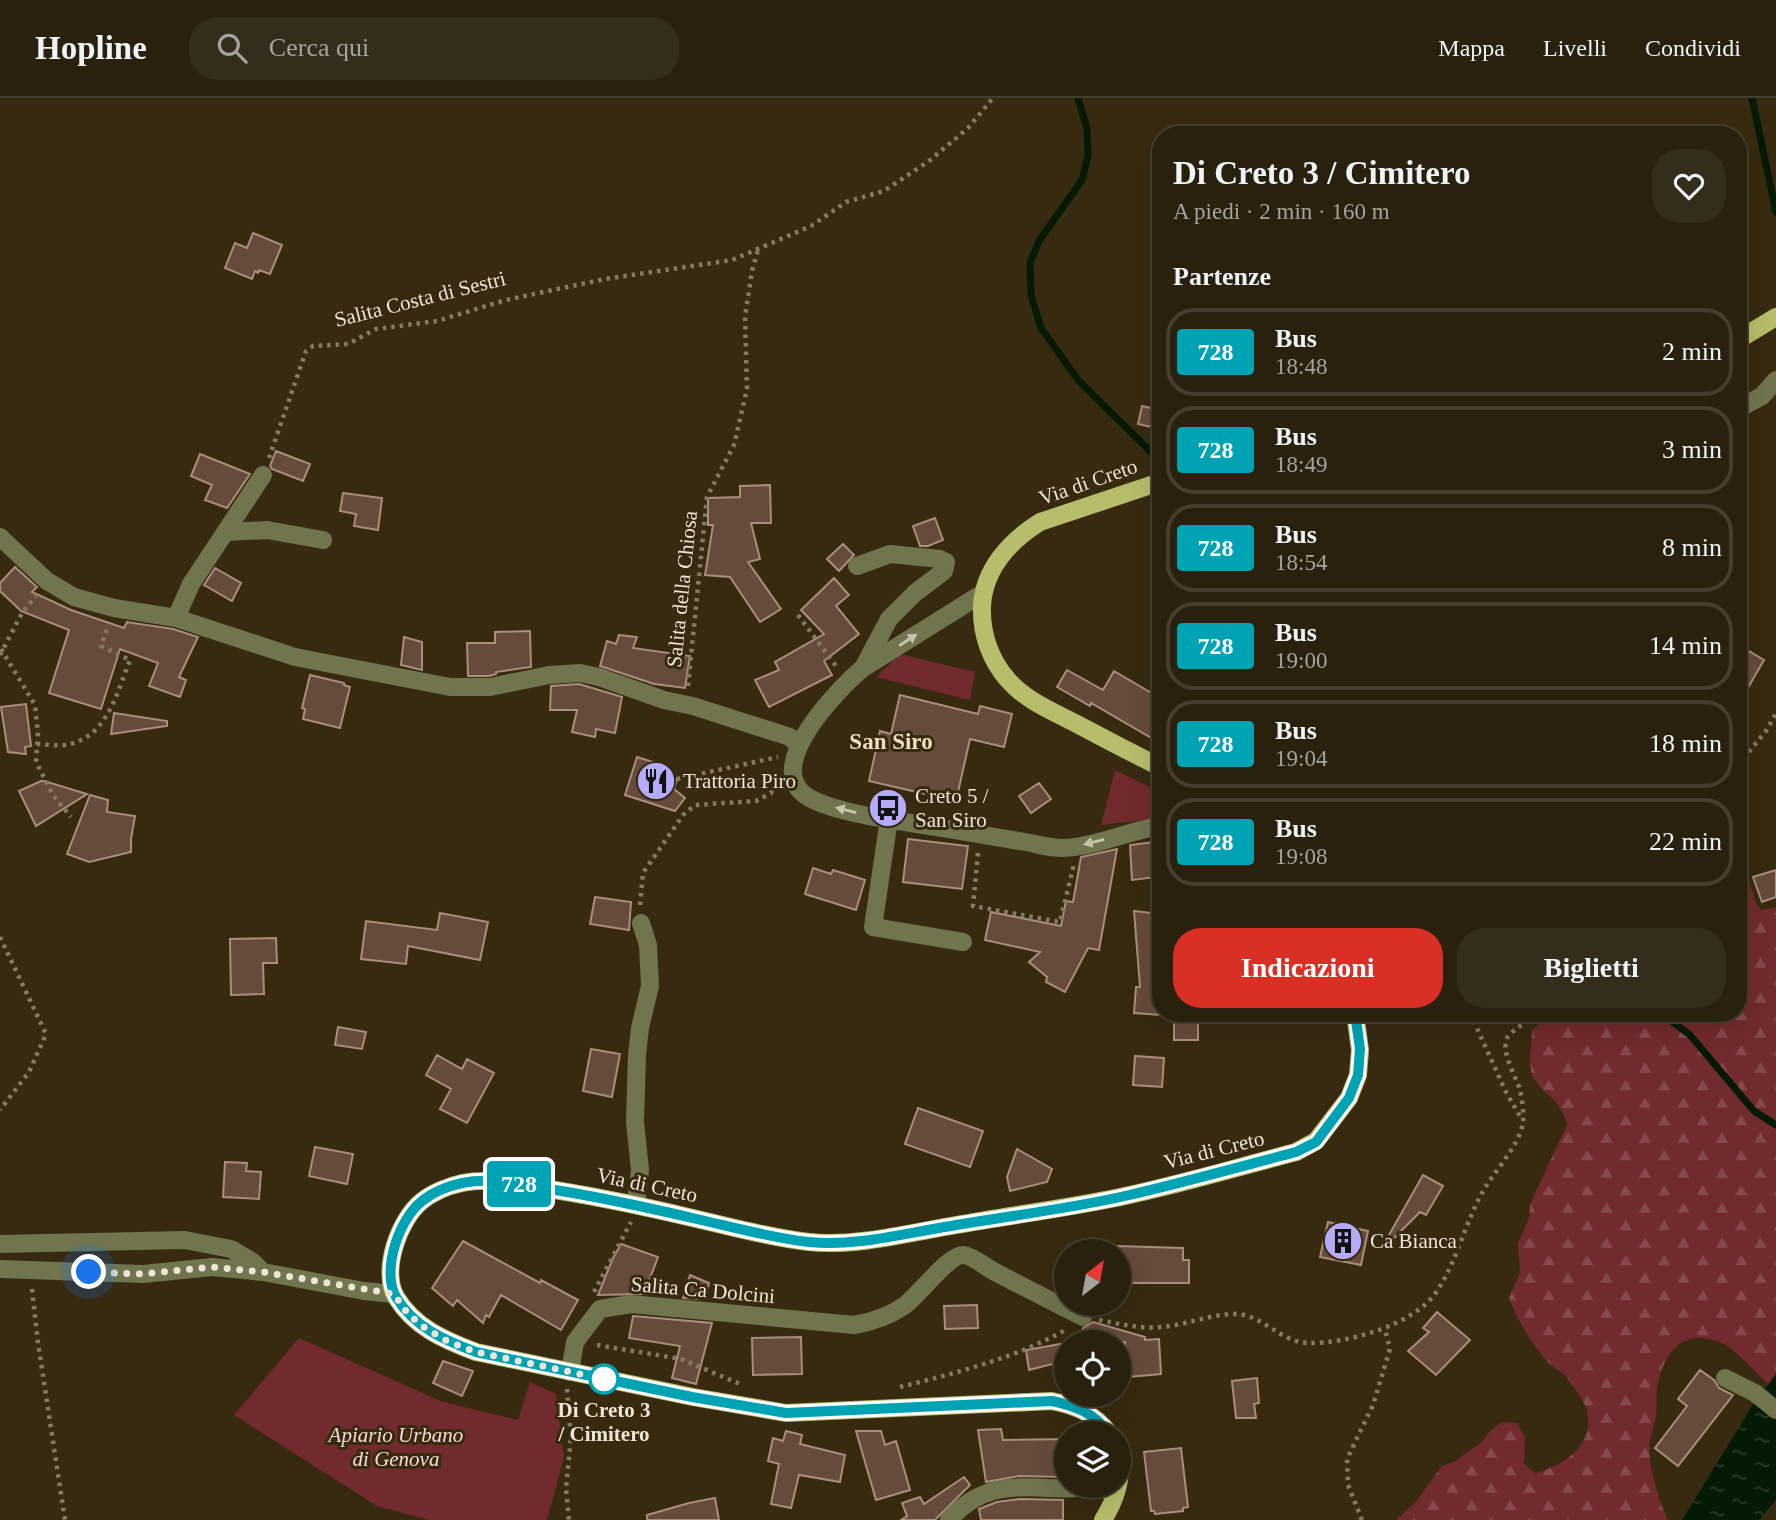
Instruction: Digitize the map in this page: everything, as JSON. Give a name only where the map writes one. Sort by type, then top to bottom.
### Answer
[{"type":"main road","points":[[1747,335],[1776,319]]},
{"type":"main road","name":"Via di Creto","points":[[1152,485],[1040,522],[1023,533],[997,562],[986,582],[982,621],[984,636],[997,664],[1007,680],[1019,691],[1043,707],[1152,763]]},
{"type":"main road","name":"Via di Creto","points":[[394,1294],[391,1262],[403,1225],[421,1202],[441,1190],[461,1183],[487,1181],[636,1204],[771,1236],[830,1243],[1124,1196],[1296,1152],[1316,1142],[1349,1098],[1358,1075],[1360,1049],[1356,1022]]},
{"type":"main road","points":[[394,1294],[408,1314],[425,1328],[447,1341],[476,1352],[569,1373],[786,1413],[1052,1401],[1081,1409],[1098,1421]]},
{"type":"main road","points":[[1103,1520],[1113,1498]]},
{"type":"street","points":[[1747,404],[1762,397],[1776,380]]},
{"type":"street","points":[[176,618],[191,584],[263,475]]},
{"type":"street","points":[[227,533],[267,530],[323,540]]},
{"type":"street","points":[[0,537],[47,581],[74,597],[114,608],[176,618],[295,657],[450,687],[490,687],[549,675],[580,673],[790,737],[799,746]]},
{"type":"street","points":[[857,566],[890,554],[940,559],[946,562],[944,571],[915,593],[889,619],[863,668]]},
{"type":"street","points":[[983,593],[863,668],[848,681],[817,714],[799,746],[792,772],[797,786],[805,796],[821,803],[889,819],[1061,848],[1152,828]]},
{"type":"street","points":[[746,735],[776,746],[799,746]]},
{"type":"street","points":[[889,819],[873,927],[963,942]]},
{"type":"street","points":[[636,1204],[640,1170],[635,1122],[636,1055],[650,986],[648,945],[641,923]]},
{"type":"street","points":[[0,1244],[185,1240],[231,1249],[253,1262],[263,1272]]},
{"type":"street","name":"Salita Ca Dolcini","points":[[575,1342],[600,1309],[632,1304],[823,1324],[867,1323],[904,1305],[928,1284],[950,1259],[960,1255],[973,1259],[1083,1317]]},
{"type":"street","points":[[0,1269],[143,1274],[212,1267],[263,1272],[394,1294]]},
{"type":"street","points":[[569,1373],[575,1342]]},
{"type":"street","points":[[1725,1378],[1755,1394],[1776,1410]]},
{"type":"street","points":[[949,1520],[969,1500],[981,1493],[1013,1488],[1054,1489]]},
{"type":"path","points":[[758,250],[811,226],[846,202],[884,191],[939,153],[968,128],[993,98]]},
{"type":"path","name":"Salita Costa di Sestri","points":[[263,475],[306,351],[313,346],[348,344],[376,329],[437,321],[506,300],[605,279],[732,260],[758,250]]},
{"type":"path","name":"Salita della Chiosa","points":[[692,691],[688,687],[707,497],[734,445],[747,389],[745,317],[758,250]]},
{"type":"path","points":[[47,581],[22,613],[1,652],[35,705],[36,761],[53,795],[71,817]]},
{"type":"path","points":[[37,744],[69,745],[93,735],[113,706],[130,660],[101,646],[114,608]]},
{"type":"path","points":[[798,615],[848,681]]},
{"type":"path","points":[[1747,754],[1766,732],[1776,714]]},
{"type":"path","points":[[677,779],[782,756],[775,763]]},
{"type":"path","points":[[641,923],[639,901],[643,873],[683,815],[695,805],[756,801],[771,793],[775,772]]},
{"type":"path","points":[[980,835],[973,906],[1060,922],[1079,845]]},
{"type":"path","points":[[0,937],[46,1034],[29,1072],[0,1110]]},
{"type":"path","points":[[1474,1022],[1523,1122]]},
{"type":"path","points":[[891,1389],[977,1367],[1051,1338],[1083,1317],[1133,1327],[1162,1327],[1236,1314],[1255,1319],[1289,1339],[1307,1343],[1336,1340],[1385,1329],[1419,1309],[1436,1294],[1463,1239],[1478,1200],[1491,1176],[1513,1147],[1523,1122],[1520,1090],[1511,1071],[1505,1045],[1508,1036],[1528,1022]]},
{"type":"path","points":[[34,1269],[33,1308],[65,1520]]},
{"type":"path","points":[[1362,1520],[1348,1485],[1347,1459],[1373,1405],[1390,1349],[1385,1329]]},
{"type":"path","points":[[575,1342],[681,1359],[748,1387]]},
{"type":"path","points":[[569,1373],[567,1386],[571,1437],[566,1489],[569,1520]]},
{"type":"green space","points":[[900,654],[975,672],[970,700],[876,677]]},
{"type":"green space","points":[[1115,770],[1152,788],[1152,819],[1101,825]]},
{"type":"green space","points":[[1747,875],[1761,910],[1776,907],[1776,1374],[1768,1384],[1729,1347],[1710,1339],[1687,1340],[1670,1353],[1657,1388],[1650,1450],[1654,1482],[1668,1520],[1396,1520],[1416,1502],[1441,1467],[1455,1461],[1482,1442],[1490,1431],[1502,1422],[1517,1423],[1525,1436],[1524,1464],[1535,1473],[1555,1466],[1573,1454],[1585,1437],[1588,1427],[1583,1401],[1568,1379],[1546,1361],[1529,1337],[1509,1298],[1520,1272],[1518,1243],[1529,1218],[1530,1204],[1567,1125],[1561,1109],[1532,1075],[1532,1030],[1542,1022],[1747,1022]]},
{"type":"green space","name":"Apiario Urbano di Genova","points":[[299,1338],[443,1402],[518,1420],[530,1382],[556,1394],[564,1457],[547,1520],[429,1520],[377,1506],[234,1415]]},
{"type":"water","points":[[1776,1374],[1776,1500],[1759,1520],[1682,1520],[1752,1406]]},
{"type":"building","points":[[253,233],[282,245],[270,274],[255,271],[252,279],[225,268],[235,243],[247,248]]},
{"type":"building","points":[[1142,406],[1152,408],[1152,427],[1138,424]]},
{"type":"building","points":[[276,451],[310,464],[303,481],[272,469],[270,466]]},
{"type":"building","points":[[200,454],[250,474],[227,508],[205,500],[212,485],[191,476]]},
{"type":"building","points":[[770,485],[771,523],[751,523],[760,559],[748,562],[781,609],[760,622],[730,577],[705,575],[713,525],[708,525],[708,498],[740,497],[740,486]]},
{"type":"building","points":[[343,493],[382,498],[378,530],[354,526],[356,514],[340,511]]},
{"type":"building","points":[[935,518],[943,540],[920,546],[913,526]]},
{"type":"building","points":[[843,544],[854,555],[839,571],[827,559]]},
{"type":"building","points":[[15,567],[37,587],[32,592],[71,610],[124,628],[127,622],[173,629],[198,637],[179,677],[186,680],[180,697],[149,686],[158,663],[120,649],[101,709],[49,693],[69,630],[21,611],[0,591],[0,583]]},
{"type":"building","points":[[215,568],[241,583],[232,601],[204,585]]},
{"type":"building","points":[[834,578],[849,595],[836,606],[859,634],[824,661],[832,675],[769,707],[755,680],[779,670],[775,662],[824,634],[801,610]]},
{"type":"building","points":[[530,631],[531,667],[496,672],[489,676],[468,676],[467,643],[495,643],[495,632]]},
{"type":"building","points":[[619,635],[637,637],[633,648],[690,656],[685,688],[654,684],[600,666],[607,641],[616,644]]},
{"type":"building","points":[[404,637],[422,642],[422,670],[401,665]]},
{"type":"building","points":[[1749,651],[1764,660],[1747,689]]},
{"type":"building","points":[[1067,670],[1103,690],[1114,671],[1152,693],[1152,738],[1091,703],[1090,706],[1057,687]]},
{"type":"building","points":[[310,675],[344,683],[350,687],[340,728],[303,719],[305,709],[302,708]]},
{"type":"building","points":[[579,684],[622,697],[615,733],[596,729],[595,737],[572,732],[577,710],[550,710],[551,686]]},
{"type":"building","points":[[900,695],[978,714],[980,706],[1012,714],[1004,747],[970,739],[956,801],[869,781],[880,731],[891,734]]},
{"type":"building","points":[[26,704],[31,746],[25,747],[26,754],[8,752],[1,707]]},
{"type":"building","points":[[114,713],[167,721],[167,726],[111,734]]},
{"type":"building","points":[[637,757],[659,764],[657,772],[677,779],[674,789],[685,798],[675,811],[625,795]]},
{"type":"building","points":[[41,781],[87,794],[36,826],[19,791]]},
{"type":"building","points":[[1039,783],[1051,799],[1031,813],[1019,796]]},
{"type":"building","points":[[90,795],[108,800],[107,812],[135,816],[131,852],[89,862],[67,854]]},
{"type":"building","points":[[908,839],[968,846],[962,889],[903,882]]},
{"type":"building","points":[[1152,842],[1152,878],[1132,880],[1130,845]]},
{"type":"building","points":[[1117,849],[1099,950],[1088,948],[1065,992],[1046,982],[1047,977],[1029,962],[1040,952],[985,940],[991,912],[1061,926],[1066,901],[1073,902],[1081,857]]},
{"type":"building","points":[[813,868],[831,874],[833,870],[865,880],[856,910],[805,894]]},
{"type":"building","points":[[1776,870],[1776,897],[1762,902],[1753,877]]},
{"type":"building","points":[[595,897],[631,902],[629,930],[590,924]]},
{"type":"building","points":[[1134,911],[1152,913],[1152,1014],[1134,1013],[1136,987],[1140,987]]},
{"type":"building","points":[[440,913],[488,922],[480,960],[408,946],[406,964],[361,959],[366,921],[437,930]]},
{"type":"building","points":[[276,938],[277,963],[263,963],[264,994],[231,995],[230,939]]},
{"type":"building","points":[[1174,1022],[1198,1022],[1198,1040],[1174,1040]]},
{"type":"building","points":[[338,1027],[366,1032],[362,1049],[335,1045]]},
{"type":"building","points":[[591,1049],[620,1054],[612,1097],[583,1091]]},
{"type":"building","points":[[437,1055],[462,1069],[467,1059],[494,1073],[467,1123],[440,1109],[451,1089],[426,1075]]},
{"type":"building","points":[[1135,1056],[1164,1058],[1162,1087],[1133,1085]]},
{"type":"building","points":[[918,1108],[983,1131],[970,1167],[905,1144]]},
{"type":"building","points":[[315,1147],[353,1154],[347,1184],[309,1176]]},
{"type":"building","points":[[1017,1149],[1052,1169],[1047,1182],[1010,1191],[1007,1177]]},
{"type":"building","points":[[225,1162],[247,1163],[246,1171],[261,1172],[259,1199],[223,1197]]},
{"type":"building","points":[[1423,1175],[1443,1186],[1426,1215],[1420,1212],[1393,1239],[1389,1235]]},
{"type":"building","name":"Ca Bianca","points":[[1328,1222],[1368,1231],[1361,1265],[1320,1257]]},
{"type":"building","points":[[463,1241],[540,1283],[541,1280],[578,1300],[561,1330],[501,1295],[483,1323],[457,1300],[453,1306],[432,1288]]},
{"type":"building","points":[[621,1244],[658,1257],[644,1294],[598,1295],[613,1258]]},
{"type":"building","points":[[1131,1246],[1183,1248],[1183,1260],[1189,1260],[1189,1283],[1131,1283]]},
{"type":"building","points":[[690,1275],[709,1283],[705,1299],[683,1298]]},
{"type":"building","points":[[977,1305],[978,1328],[945,1329],[944,1306]]},
{"type":"building","points":[[1437,1312],[1470,1340],[1436,1375],[1408,1351],[1429,1332],[1423,1328]]},
{"type":"building","points":[[633,1316],[712,1323],[696,1384],[672,1378],[680,1346],[629,1338]]},
{"type":"building","points":[[1093,1322],[1121,1330],[1083,1330]]},
{"type":"building","points":[[1131,1333],[1145,1337],[1145,1340],[1159,1339],[1161,1374],[1131,1377]]},
{"type":"building","points":[[801,1337],[802,1374],[753,1375],[752,1338]]},
{"type":"building","points":[[1054,1345],[1054,1364],[1029,1370],[1026,1350]]},
{"type":"building","points":[[443,1361],[473,1371],[462,1396],[433,1383]]},
{"type":"building","points":[[1700,1370],[1714,1380],[1719,1388],[1733,1395],[1678,1466],[1655,1448],[1687,1406],[1678,1399]]},
{"type":"building","points":[[1257,1378],[1259,1403],[1254,1404],[1256,1418],[1236,1418],[1232,1381]]},
{"type":"building","points":[[1001,1429],[1003,1440],[1054,1439],[1054,1477],[1019,1476],[986,1482],[978,1430]]},
{"type":"building","points":[[786,1431],[802,1435],[800,1444],[845,1455],[840,1482],[799,1475],[791,1508],[771,1504],[779,1464],[768,1461],[773,1438],[783,1441]]},
{"type":"building","points":[[856,1431],[881,1431],[885,1445],[896,1441],[910,1490],[876,1500]]},
{"type":"building","points":[[1181,1448],[1188,1507],[1183,1508],[1183,1511],[1155,1514],[1151,1511],[1144,1452]]},
{"type":"building","points":[[964,1477],[970,1485],[935,1520],[901,1520],[907,1516],[902,1503],[920,1497],[924,1504]]},
{"type":"building","points":[[715,1498],[719,1520],[647,1520],[647,1515]]},
{"type":"building","points":[[1020,1499],[1063,1500],[1063,1520],[981,1520],[979,1509],[997,1502]]},
{"type":"waterway","points":[[1078,98],[1087,128],[1088,156],[1082,180],[1039,241],[1030,263],[1031,295],[1041,328],[1078,380],[1152,453]]},
{"type":"waterway","points":[[1752,98],[1776,212]]},
{"type":"waterway","points":[[1673,1022],[1690,1035],[1754,1111],[1776,1125]]},
{"type":"bus line","name":"728","points":[[1098,1421],[1072,1405],[1040,1400],[786,1413],[569,1373],[476,1352],[447,1341],[425,1328],[408,1314],[394,1294],[391,1262],[403,1225],[412,1212],[421,1202],[441,1190],[461,1183],[515,1183],[636,1204],[771,1236],[830,1243],[1124,1196],[1296,1152],[1316,1142],[1349,1098],[1358,1075],[1360,1049],[1356,1022]]},
{"type":"place","name":"Trattoria Piro","points":[[656,781]]},
{"type":"place","name":"Creto 5 / San Siro","points":[[888,808]]},
{"type":"place","name":"Ca Bianca","points":[[1343,1241]]},
{"type":"place","name":"Di Creto 3 / Cimitero","points":[[604,1379]]},
{"type":"district","name":"San Siro","points":[[891,741]]},
{"type":"route","points":[[89,1272],[143,1274],[212,1267],[263,1272],[394,1294],[408,1314],[447,1341],[476,1352],[604,1379]]}]
